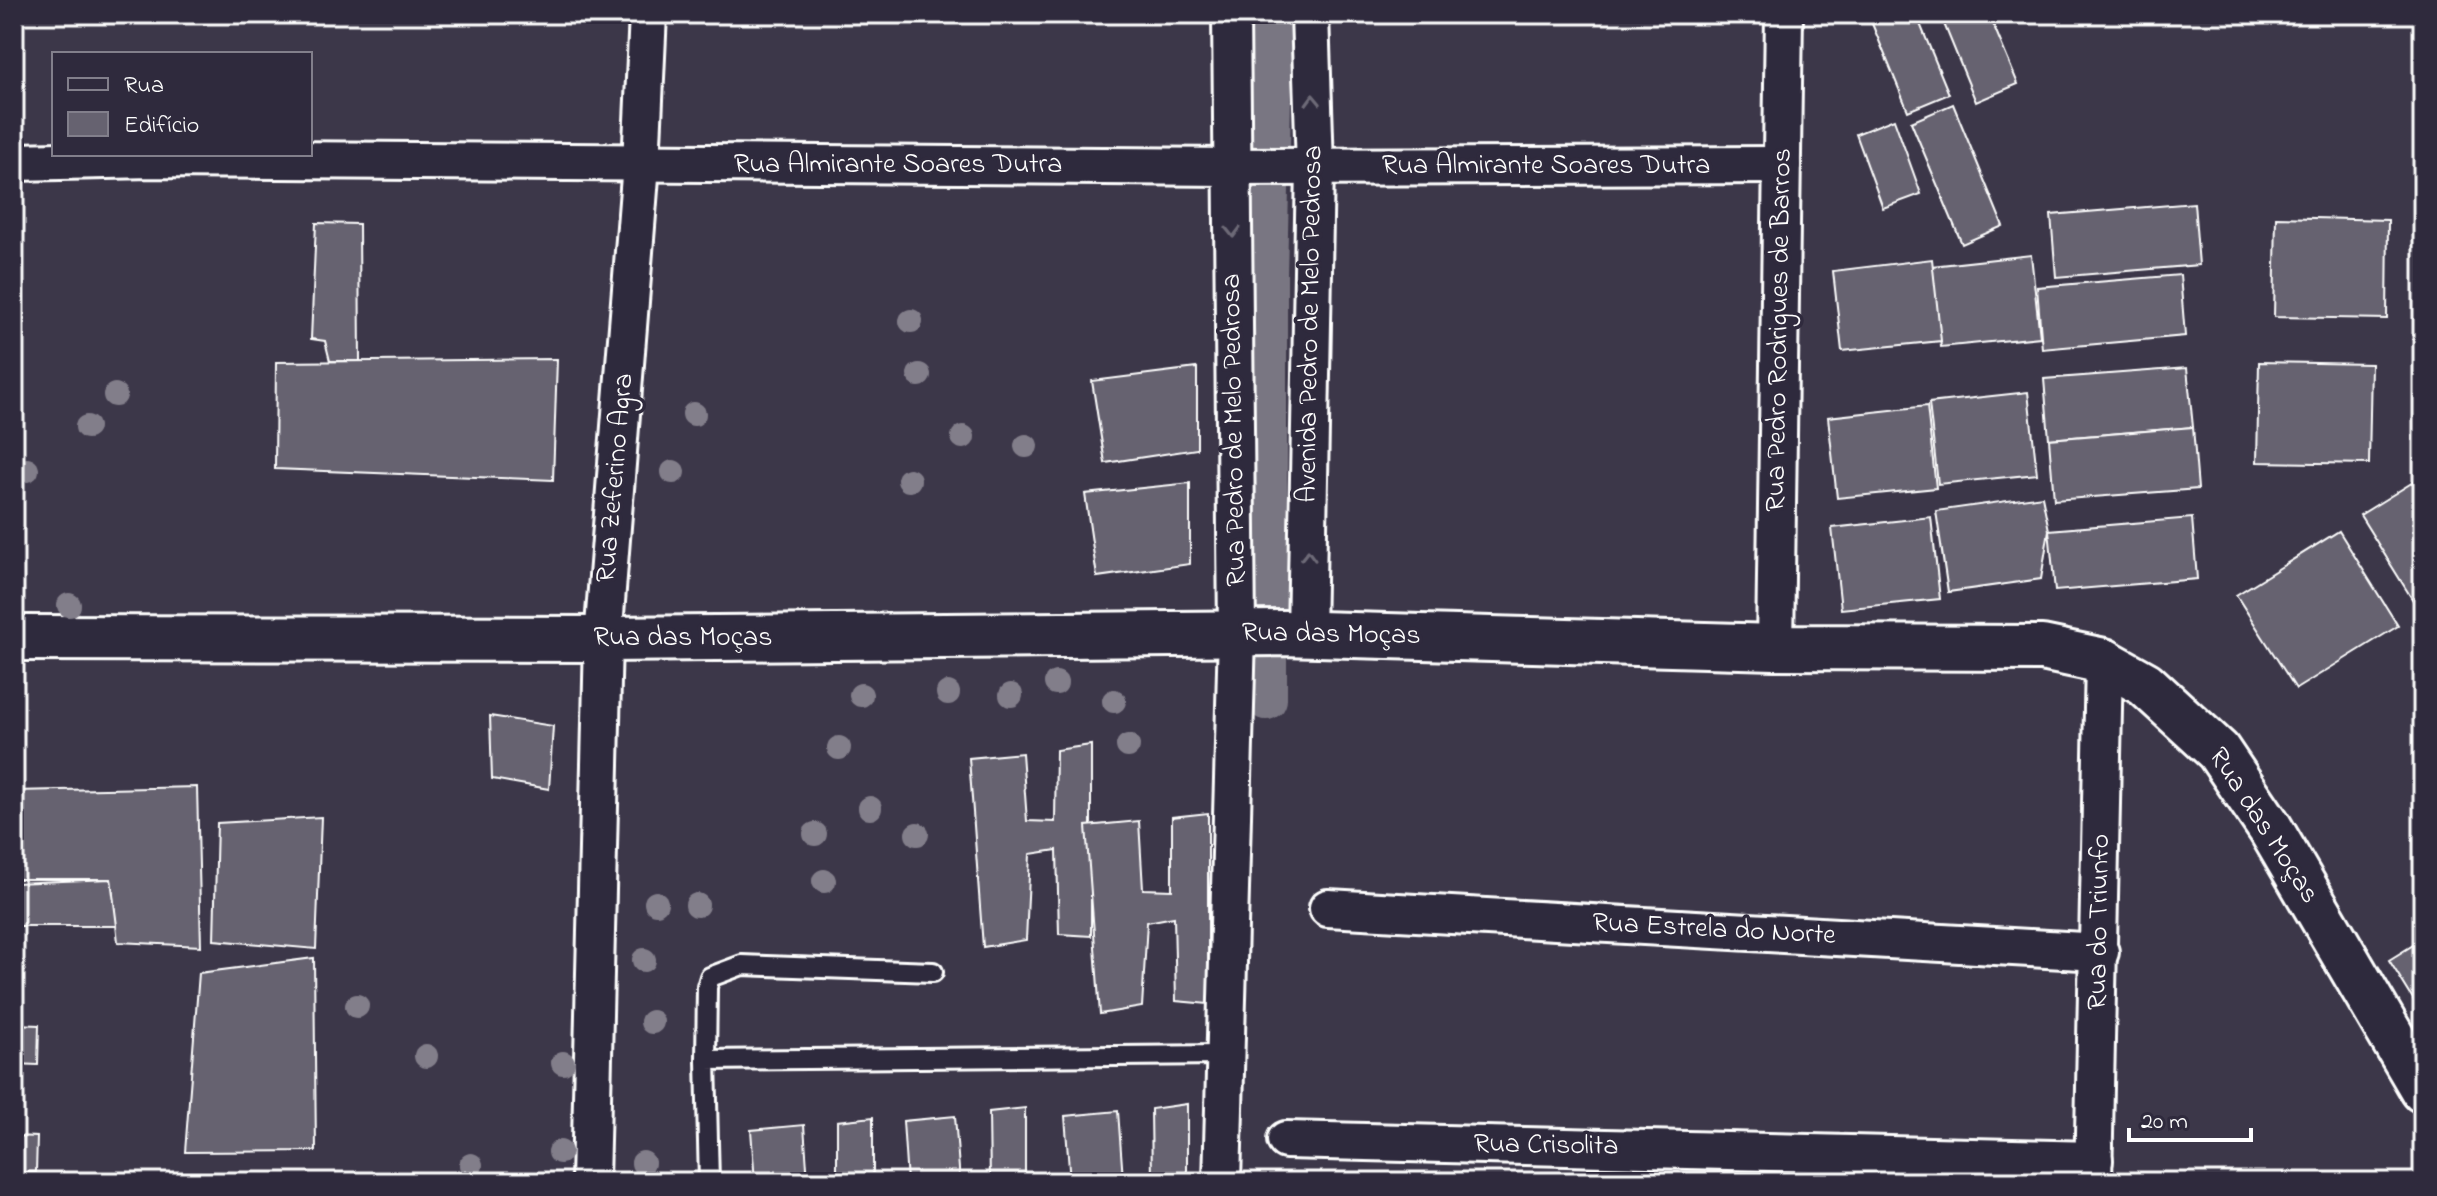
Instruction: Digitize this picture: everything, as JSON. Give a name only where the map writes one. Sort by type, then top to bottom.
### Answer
[{"type":"street","name":"Rua Zeferino Agra","points":[[590,1182],[603,639],[641,164],[648,14]]},
{"type":"street","name":"Rua Pedro de Melo Pedrosa","points":[[1222,1182],[1237,688],[1268,633],[1231,14]]},
{"type":"street","name":"Avenida Pedro de Melo Pedrosa","points":[[1268,633],[1309,167],[1310,14]]},
{"type":"street","name":"Rua Pedro Rodrigues de Barros","points":[[1775,647],[1784,14]]},
{"type":"street","name":"Rua Almirante Soares Dutra","points":[[14,162],[152,159],[1240,167],[1782,165]]},
{"type":"street","name":"Rua das Moças","points":[[14,638],[603,639],[1268,633],[1775,647],[2042,648],[2104,661],[2145,684],[2218,751],[2270,828],[2423,1090]]},
{"type":"street","name":"Rua do Triunfo","points":[[2093,1171],[2104,661]]},
{"type":"street","name":"Rua Estrela do Norte","points":[[1328,908],[2100,952]]},
{"type":"street","name":"Rua Crisolita","points":[[1286,1140],[2093,1171]]},
{"type":"lane","points":[[709,1182],[706,1060],[707,987],[710,977],[742,965],[933,972]]},
{"type":"lane","points":[[706,1060],[1225,1055]]},
{"type":"building","points":[[1868,14],[1916,14],[1949,94],[1908,111]]},
{"type":"building","points":[[1940,14],[1989,14],[2018,84],[1976,102]]},
{"type":"building","points":[[1953,104],[2003,226],[1962,244],[1911,122]]},
{"type":"building","points":[[1894,119],[1921,194],[1883,208],[1856,134]]},
{"type":"building","points":[[2194,203],[2199,265],[2056,277],[2051,215]]},
{"type":"building","points":[[2276,217],[2388,220],[2387,319],[2274,317]]},
{"type":"building","points":[[316,223],[359,224],[360,361],[330,361],[325,341],[311,339]]},
{"type":"building","points":[[2031,255],[2040,337],[1941,347],[1932,266]]},
{"type":"building","points":[[1932,259],[1941,341],[1842,351],[1833,271]]},
{"type":"building","points":[[2180,275],[2185,336],[2042,349],[2037,287]]},
{"type":"building","points":[[557,359],[553,480],[275,469],[276,362]]},
{"type":"building","points":[[2259,362],[2371,364],[2369,464],[2257,462]]},
{"type":"building","points":[[1197,368],[1197,449],[1105,463],[1092,381]]},
{"type":"building","points":[[2187,368],[2193,427],[2049,439],[2044,379]]},
{"type":"building","points":[[2028,392],[2037,474],[1938,484],[1929,403]]},
{"type":"building","points":[[1927,406],[1936,488],[1837,498],[1828,417]]},
{"type":"building","points":[[2193,427],[2198,489],[2054,500],[2049,439]]},
{"type":"building","points":[[2423,476],[2423,608],[2419,610],[2360,515]]},
{"type":"building","points":[[1190,483],[1190,564],[1097,577],[1085,494]]},
{"type":"building","points":[[2042,496],[2049,530],[2041,579],[1948,592],[1936,511]]},
{"type":"building","points":[[1931,517],[1940,599],[1841,609],[1832,528]]},
{"type":"building","points":[[2192,518],[2197,579],[2055,591],[2049,530]]},
{"type":"building","points":[[2339,531],[2398,626],[2296,689],[2236,595]]},
{"type":"building","points":[[490,716],[553,726],[549,789],[492,779]]},
{"type":"building","points":[[1091,745],[1091,936],[1059,934],[1057,850],[1030,854],[1026,940],[983,947],[969,758],[1022,753],[1027,821],[1055,822],[1056,750]]},
{"type":"building","points":[[197,787],[201,946],[118,942],[111,879],[14,879],[14,791]]},
{"type":"building","points":[[1208,813],[1208,1004],[1176,1001],[1174,917],[1147,922],[1142,1007],[1100,1014],[1086,826],[1139,821],[1143,889],[1172,890],[1172,817]]},
{"type":"building","points":[[321,817],[316,949],[214,940],[217,823]]},
{"type":"building","points":[[111,879],[117,926],[14,926],[14,883]]},
{"type":"building","points":[[2423,939],[2423,1008],[2420,1010],[2389,960]]},
{"type":"building","points":[[314,958],[316,1151],[185,1152],[199,973]]},
{"type":"building","points":[[14,1024],[39,1025],[38,1065],[14,1064]]},
{"type":"building","points":[[1187,1104],[1187,1182],[1070,1182],[1065,1116],[1118,1111],[1123,1179],[1152,1180],[1151,1109]]},
{"type":"building","points":[[1025,1108],[1025,1182],[990,1182],[989,1112]]},
{"type":"building","points":[[955,1116],[960,1182],[907,1182],[903,1121]]},
{"type":"building","points":[[873,1117],[873,1182],[837,1182],[837,1121]]},
{"type":"building","points":[[804,1125],[808,1182],[755,1182],[751,1130]]},
{"type":"building","points":[[14,1136],[37,1137],[36,1172],[14,1172]]},
{"type":"waterway","points":[[1266,699],[1266,276],[1272,14]]}]
